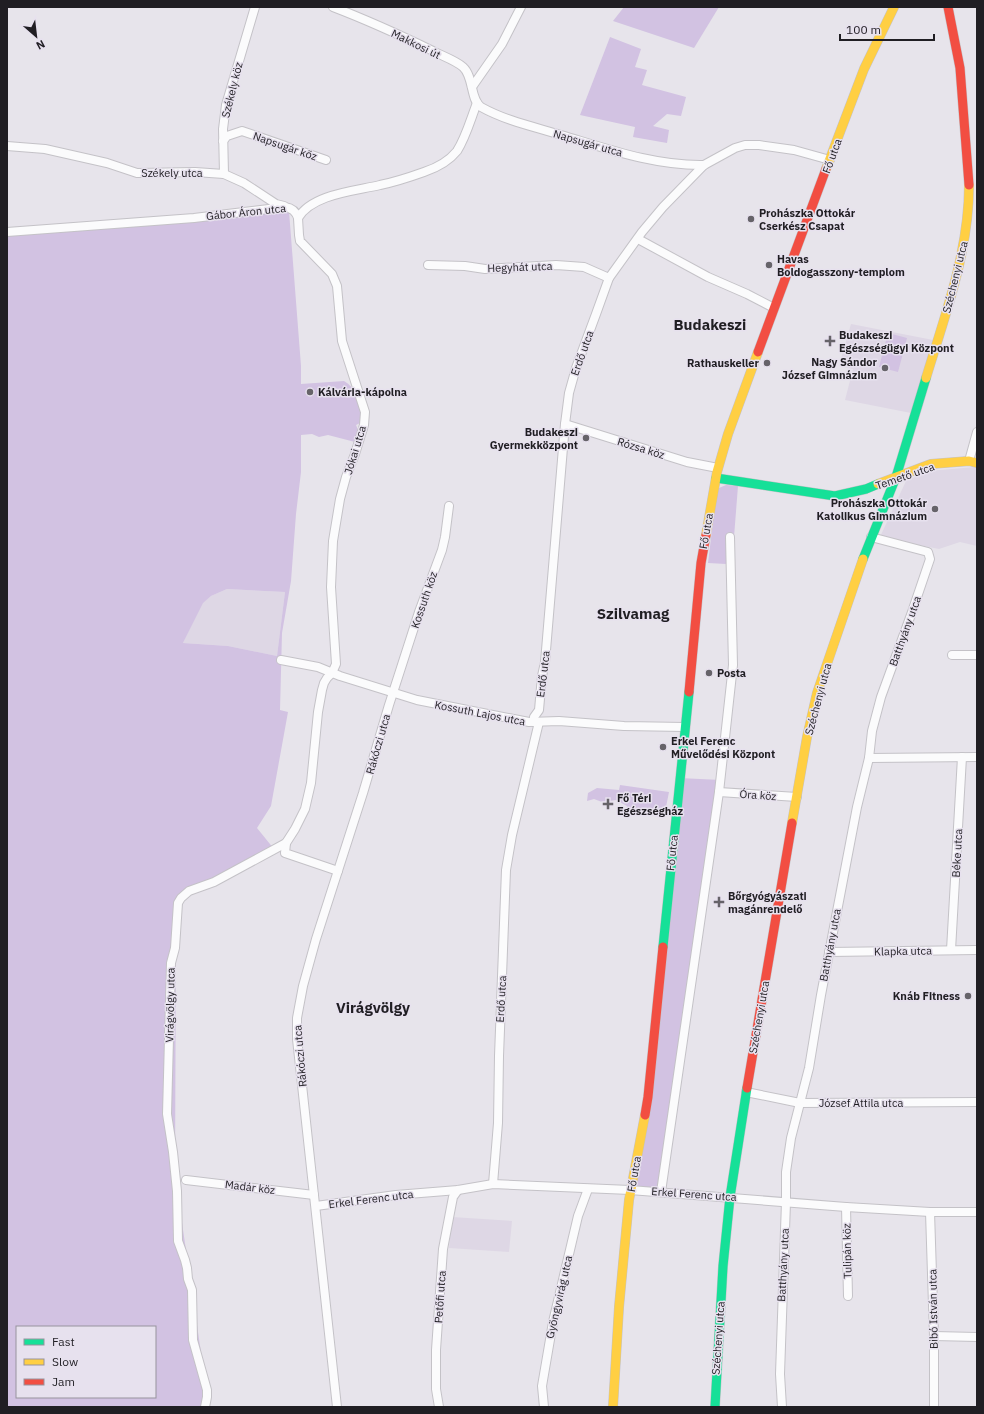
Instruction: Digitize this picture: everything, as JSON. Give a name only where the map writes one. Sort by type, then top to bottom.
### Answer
[{"type":"main road","name":"Fő utca","points":[[613,1407],[619,1307],[630,1190],[648,1096],[700,563],[718,468],[728,434],[864,68],[894,7]]},
{"type":"main road","name":"Széchenyi utca","points":[[714,1407],[723,1266],[730,1197],[746,1092],[797,797],[817,693],[871,537],[884,510],[896,477],[956,280],[966,234],[970,173],[963,120],[960,68],[948,7]]},
{"type":"main road","name":"Temető utca","points":[[716,478],[835,496],[866,490],[931,464],[973,462]]},
{"type":"street","name":"Székely köz","points":[[224,174],[223,129],[229,93],[255,7]]},
{"type":"street","name":"Makkosi út","points":[[333,7],[402,36],[456,63],[466,71],[470,78],[477,103]]},
{"type":"street","points":[[472,87],[502,44],[521,7]]},
{"type":"street","name":"Napsugár utca","points":[[477,103],[483,108],[510,120],[609,150],[662,162],[704,165]]},
{"type":"street","name":"Gábor Áron utca","points":[[298,218],[302,211],[308,206],[325,198],[408,178],[435,168],[451,157],[456,151],[461,143],[477,103]]},
{"type":"street","name":"Napsugár köz","points":[[223,141],[227,136],[242,131],[326,160]]},
{"type":"street","name":"Erdő utca","points":[[493,1184],[498,1123],[506,870],[512,835],[539,722],[544,716],[539,710],[542,676],[545,662],[565,424],[569,393],[576,368],[609,278],[662,207],[704,165],[735,148],[746,145],[759,145],[798,151],[830,160]]},
{"type":"street","name":"Székely utca","points":[[7,146],[53,151],[107,163],[137,173],[195,172],[224,174],[244,183],[276,204],[285,207]]},
{"type":"street","name":"Gábor Áron utca","points":[[7,232],[194,218],[285,207],[291,208],[296,212],[298,218]]},
{"type":"street","name":"Jókai utca","points":[[298,218],[300,241],[332,274],[337,286],[342,341],[365,412],[364,425],[356,454],[346,477],[340,498],[333,541],[331,587],[336,664],[332,673]]},
{"type":"street","points":[[638,239],[708,278],[747,294],[774,308]]},
{"type":"street","name":"Hegyhát utca","points":[[428,265],[465,266],[485,269],[536,266],[584,267],[609,278]]},
{"type":"street","name":"Rózsa köz","points":[[565,424],[687,462],[718,468]]},
{"type":"street","points":[[973,462],[977,432]]},
{"type":"street","name":"Kossuth köz","points":[[393,694],[419,612],[442,550],[449,506]]},
{"type":"street","points":[[661,1192],[719,792],[727,727],[733,665],[730,537]]},
{"type":"street","name":"Batthyány utca","points":[[782,1407],[780,1374],[786,1172],[791,1138],[809,1068],[829,952],[857,807],[869,758],[872,731],[881,697],[930,560],[928,552],[871,537]]},
{"type":"street","points":[[952,655],[977,655]]},
{"type":"street","name":"Kossuth Lajos utca","points":[[281,660],[318,667],[393,694],[436,705],[529,722],[559,721],[624,726],[685,727]]},
{"type":"street","name":"Virágvölgy utca","points":[[205,1407],[207,1390],[193,1340],[193,1296],[188,1279],[187,1268],[178,1241],[178,1206],[174,1152],[167,1114],[171,963],[175,948],[178,903],[189,891],[214,882],[286,843],[295,830],[305,809],[311,783],[318,712],[324,683],[332,673]]},
{"type":"street","name":"Rákóczi utca","points":[[337,1407],[297,1039],[297,1018],[303,986],[393,694]]},
{"type":"street","name":"Béke utca","points":[[951,950],[962,757]]},
{"type":"street","points":[[869,758],[977,757]]},
{"type":"street","name":"Óra köz","points":[[719,792],[797,797]]},
{"type":"street","points":[[286,843],[285,853],[338,871]]},
{"type":"street","name":"Klapka utca","points":[[829,952],[977,950]]},
{"type":"street","name":"József Attila utca","points":[[746,1092],[800,1103],[977,1102]]},
{"type":"street","name":"Madár köz","points":[[186,1180],[314,1195]]},
{"type":"street","name":"Erkel Ferenc utca","points":[[316,1206],[396,1195],[458,1190],[493,1184],[630,1190],[930,1212],[977,1212]]},
{"type":"street","name":"Gyöngyvirág utca","points":[[544,1407],[542,1386],[552,1322],[578,1216],[588,1188]]},
{"type":"street","name":"Petőfi utca","points":[[439,1407],[436,1389],[436,1350],[443,1249],[453,1197],[458,1190]]},
{"type":"street","name":"Tulipán köz","points":[[846,1207],[848,1296]]},
{"type":"street","name":"Bibó István utca","points":[[930,1212],[934,1336],[934,1407]]},
{"type":"street","points":[[934,1336],[977,1337]]},
{"type":"shaded area","points":[[624,7],[719,7],[694,48],[613,21]]},
{"type":"shaded area","points":[[610,37],[641,49],[635,67],[647,70],[642,85],[686,97],[681,116],[667,114],[653,126],[669,130],[667,143],[633,137],[635,127],[580,115]]},
{"type":"shaded area","points":[[289,211],[301,366],[301,384],[344,381],[354,391],[362,412],[360,413],[360,423],[356,425],[358,430],[355,442],[328,435],[319,437],[312,434],[301,435],[301,472],[291,581],[282,633],[280,710],[288,712],[271,806],[257,828],[274,849],[181,898],[176,927],[175,1175],[209,1407],[7,1407],[7,234]],"holes":[[[227,589],[285,592],[277,656],[228,646],[183,643],[203,603],[211,596]]]},
{"type":"shaded area","name":"Nagy Sándor József Gimnázium","points":[[851,324],[933,340],[911,413],[845,400],[853,369],[839,366]]},
{"type":"shaded area","points":[[888,333],[907,338],[898,372],[879,367]]},
{"type":"shaded area","name":"Prohászka Ottokár Katolikus Gimnázium","points":[[977,467],[977,546],[960,542],[939,549],[880,537],[906,481],[929,471]]},
{"type":"shaded area","points":[[726,485],[738,486],[734,537],[728,539],[726,564],[708,563],[716,497],[719,488]]},
{"type":"shaded area","points":[[227,589],[285,592],[277,656],[228,646],[183,643],[202,603],[211,596]]},
{"type":"shaded area","points":[[679,778],[721,780],[661,1192],[630,1190],[648,1097]]},
{"type":"shaded area","points":[[620,785],[669,792],[664,817],[626,813],[627,806],[616,800],[602,802],[594,799],[587,801],[588,793],[597,788],[619,790]]},
{"type":"shaded area","points":[[452,1217],[512,1221],[509,1252],[449,1248]]},
{"type":"traffic: fast","points":[[863,559],[896,477],[926,378]]},
{"type":"traffic: fast","points":[[716,478],[835,496],[866,489],[878,484]]},
{"type":"traffic: fast","points":[[663,947],[689,692]]},
{"type":"traffic: fast","points":[[715,1407],[723,1266],[730,1197],[747,1088]]},
{"type":"traffic: slow","points":[[826,169],[864,69],[894,7]]},
{"type":"traffic: slow","points":[[926,378],[955,283],[965,235],[969,185]]},
{"type":"traffic: slow","points":[[706,535],[717,472],[728,434],[758,352]]},
{"type":"traffic: slow","points":[[878,484],[931,464],[969,461],[977,463]]},
{"type":"traffic: slow","points":[[792,823],[807,737],[817,693],[863,559]]},
{"type":"traffic: slow","points":[[613,1407],[619,1307],[629,1200],[645,1115]]},
{"type":"traffic: jam","points":[[948,7],[960,68],[969,185]]},
{"type":"traffic: jam","points":[[758,352],[826,169]]},
{"type":"traffic: jam","points":[[689,692],[701,563],[706,535]]},
{"type":"traffic: jam","points":[[747,1088],[792,823]]},
{"type":"traffic: jam","points":[[645,1115],[663,947]]},
{"type":"place","name":"Prohászka Ottokár Cserkész Csapat","points":[[751,219]]},
{"type":"place","name":"Havas Boldogasszony-templom","points":[[769,265]]},
{"type":"place","name":"Budakeszi Egészségügyi Központ","points":[[830,341]]},
{"type":"place","name":"Rathauskeller","points":[[767,363]]},
{"type":"place","name":"Nagy Sándor József Gimnázium","points":[[885,368]]},
{"type":"place","name":"Kálvária-kápolna","points":[[310,392]]},
{"type":"place","name":"Budakeszi Gyermekközpont","points":[[586,438]]},
{"type":"place","name":"Prohászka Ottokár Katolikus Gimnázium","points":[[935,509]]},
{"type":"place","name":"Posta","points":[[709,673]]},
{"type":"place","name":"Erkel Ferenc Művelődési Központ","points":[[663,747]]},
{"type":"place","name":"Fő Téri Egészségház","points":[[608,804]]},
{"type":"place","name":"Bőrgyógyászati magánrendelő","points":[[719,902]]},
{"type":"place","name":"Knáb Fitness","points":[[968,996]]},
{"type":"district","name":"Budakeszi","points":[[710,325]]},
{"type":"district","name":"Szilvamag","points":[[633,614]]},
{"type":"district","name":"Virágvölgy","points":[[373,1008]]}]
